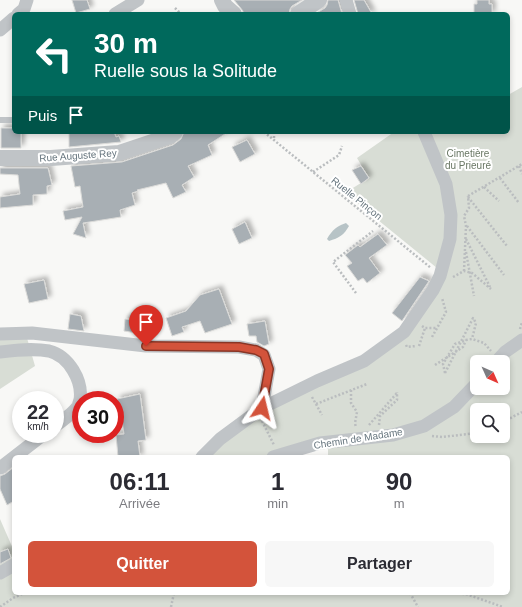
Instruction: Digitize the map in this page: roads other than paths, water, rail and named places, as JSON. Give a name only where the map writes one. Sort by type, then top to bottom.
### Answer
[{"type":"street","points":[[118,12],[138,0]]},
{"type":"street","points":[[222,0],[232,12]]},
{"type":"street","points":[[301,12],[320,0]]},
{"type":"street","points":[[346,0],[349,12]]},
{"type":"street","points":[[0,30],[12,20]]},
{"type":"street","name":"Rue Auguste Rey","points":[[0,158],[51,158],[119,153],[172,134]]},
{"type":"street","points":[[204,455],[220,439],[259,410],[364,361],[404,332],[434,289],[440,276],[450,239],[451,215],[446,184],[425,134]]},
{"type":"street","points":[[0,334],[32,333],[146,346],[239,347],[256,350],[264,354],[269,369],[259,410]]},
{"type":"street","points":[[500,355],[522,340]]},
{"type":"street","points":[[0,352],[20,349],[50,351],[60,356],[70,366],[79,382],[81,391],[79,405],[64,418]]},
{"type":"street","name":"Chemin de Madame","points":[[279,455],[320,443],[393,435],[424,426],[454,408],[470,391]]},
{"type":"street","points":[[17,455],[32,443]]},
{"type":"street","points":[[0,468],[12,459]]},
{"type":"street","points":[[0,574],[12,566]]},
{"type":"lane","points":[[0,120],[12,120]]},
{"type":"park label","name":"Cimetière du Prieuré","points":[[468,158]]}]
